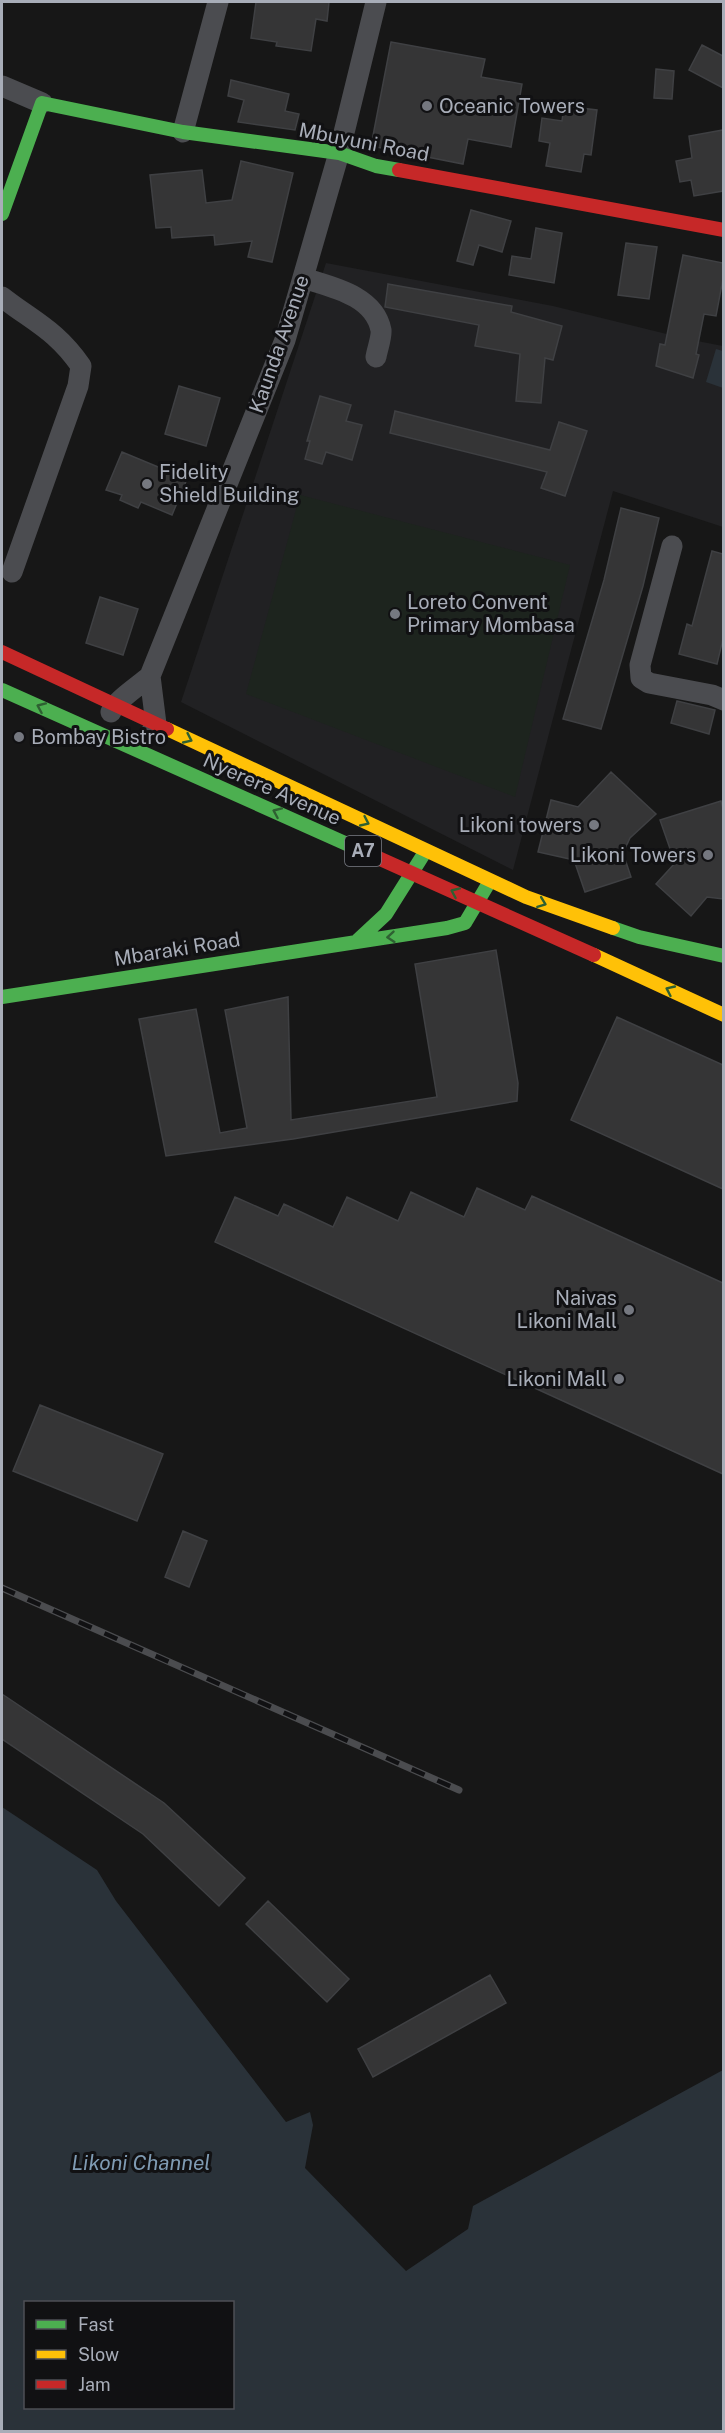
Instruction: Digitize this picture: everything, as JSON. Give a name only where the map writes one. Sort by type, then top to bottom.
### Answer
[{"type":"main road","name":"Mbuyuni Road","points":[[42,103],[183,132],[339,153],[376,165],[723,230]]},
{"type":"main road","points":[[2,214],[42,103]]},
{"type":"main road","name":"Nyerere Avenue","points":[[2,652],[490,880],[558,909],[639,938],[723,956]]},
{"type":"main road","name":"Nyerere Avenue","points":[[2,690],[478,902],[723,1015]]},
{"type":"main road","points":[[358,940],[386,914],[426,850]]},
{"type":"main road","name":"Mbaraki Road","points":[[2,997],[358,940],[420,934],[465,923],[490,880]]},
{"type":"street","points":[[183,132],[218,2]]},
{"type":"street","name":"Kaunda Avenue","points":[[114,704],[129,695],[150,676],[285,340],[339,153],[376,2]]},
{"type":"street","points":[[2,86],[42,103]]},
{"type":"street","points":[[303,279],[337,288],[359,299],[371,309],[381,331],[376,357]]},
{"type":"street","points":[[2,297],[44,325],[66,344],[81,366],[78,386],[12,572]]},
{"type":"street","points":[[672,546],[640,665],[641,678],[649,683],[712,695],[723,700]]},
{"type":"street","name":"Kaunda Avenue","points":[[150,676],[156,724]]},
{"type":"street","points":[[100,733],[114,704]]},
{"type":"street","points":[[141,752],[156,724]]},
{"type":"shaded area","name":"Loreto Convent Primary Mombasa","points":[[326,263],[553,306],[723,346],[723,527],[613,491],[513,870],[181,702]]},
{"type":"shaded area","points":[[300,495],[570,565],[515,797],[246,694]]},
{"type":"water","points":[[716,349],[723,351],[723,388],[706,382]]},
{"type":"water","name":"Likoni Channel","points":[[2,1807],[97,1870],[116,1901],[286,2122],[310,2112],[313,2125],[305,2168],[406,2271],[468,2229],[473,2206],[723,2070],[723,2431],[2,2431]]},
{"type":"building","points":[[256,2],[329,2],[327,21],[316,19],[311,51],[276,46],[277,42],[251,38]]},
{"type":"building","name":"Oceanic Towers","points":[[391,42],[485,59],[481,77],[522,84],[511,147],[468,139],[463,164],[371,146]]},
{"type":"building","points":[[702,45],[723,56],[723,88],[689,70]]},
{"type":"building","points":[[656,69],[674,71],[672,99],[654,98]]},
{"type":"building","points":[[231,80],[289,94],[285,111],[299,114],[295,130],[238,122],[244,100],[228,96]]},
{"type":"building","points":[[564,106],[597,110],[591,155],[584,154],[581,172],[546,166],[550,143],[539,141],[542,118],[562,121]]},
{"type":"building","points":[[723,130],[723,191],[694,196],[691,180],[680,182],[676,161],[692,158],[689,136]]},
{"type":"building","points":[[241,161],[293,173],[272,262],[248,257],[252,241],[215,245],[214,235],[172,238],[171,227],[156,228],[150,175],[202,170],[206,203],[232,200]]},
{"type":"building","points":[[471,210],[511,221],[502,252],[479,245],[473,265],[457,261]]},
{"type":"building","points":[[536,228],[562,233],[554,283],[509,275],[512,256],[531,259]]},
{"type":"building","points":[[626,243],[657,247],[649,299],[618,295]]},
{"type":"building","points":[[683,255],[723,263],[723,279],[716,316],[704,314],[696,354],[699,355],[693,378],[656,366],[660,344],[665,345]]},
{"type":"building","points":[[388,284],[512,306],[511,312],[562,326],[553,360],[545,358],[541,403],[516,401],[520,354],[475,346],[479,325],[385,307]]},
{"type":"building","points":[[179,386],[220,398],[206,446],[165,434]]},
{"type":"building","points":[[320,396],[351,405],[346,421],[362,425],[352,460],[326,452],[322,464],[305,459],[310,441],[307,441]]},
{"type":"building","points":[[395,411],[550,450],[559,422],[587,431],[565,496],[541,488],[547,472],[390,433]]},
{"type":"building","name":"Fidelity Shield Building","points":[[122,452],[187,479],[172,515],[141,502],[138,508],[120,500],[122,495],[106,490]]},
{"type":"building","points":[[621,508],[659,518],[643,586],[601,729],[563,719],[604,580]]},
{"type":"building","points":[[712,551],[723,554],[723,639],[717,664],[679,654],[687,624],[692,626]]},
{"type":"building","points":[[100,597],[138,609],[123,655],[86,643]]},
{"type":"building","points":[[677,701],[715,710],[709,734],[671,723]]},
{"type":"building","name":"Likoni towers","points":[[611,772],[656,814],[630,838],[623,853],[631,877],[585,892],[574,860],[538,852],[551,800],[578,807]]},
{"type":"building","name":"Likoni Towers","points":[[721,801],[723,809],[723,899],[707,897],[691,916],[656,884],[675,863],[660,820]]},
{"type":"building","points":[[496,950],[518,1083],[517,1101],[293,1139],[166,1156],[139,1019],[196,1009],[220,1133],[247,1128],[225,1010],[288,997],[291,1120],[437,1097],[415,964]]},
{"type":"building","points":[[617,1017],[723,1065],[723,1189],[571,1120]]},
{"type":"building","name":"Likoni Mall","points":[[477,1188],[525,1210],[532,1196],[723,1283],[723,1474],[215,1242],[235,1197],[278,1216],[284,1204],[333,1227],[347,1197],[398,1221],[411,1192],[464,1217]]},
{"type":"building","points":[[40,1405],[163,1454],[137,1521],[13,1471]]},
{"type":"building","points":[[183,1531],[207,1541],[189,1587],[165,1577]]},
{"type":"building","points":[[2,1694],[164,1803],[245,1878],[219,1906],[143,1834],[2,1739]]},
{"type":"building","points":[[268,1901],[349,1979],[327,2002],[246,1924]]},
{"type":"building","points":[[490,1975],[506,2003],[373,2077],[358,2049]]},
{"type":"railway","points":[[2,1588],[459,1790]]},
{"type":"traffic: fast","points":[[2,214],[42,103],[183,132],[339,153],[376,166],[399,170]]},
{"type":"traffic: fast","points":[[2,690],[367,853]]},
{"type":"traffic: fast","points":[[358,940],[386,914],[425,852]]},
{"type":"traffic: fast","points":[[2,997],[447,928],[465,923],[490,881]]},
{"type":"traffic: fast","points":[[613,928],[639,937],[724,956]]},
{"type":"traffic: slow","points":[[167,729],[526,897],[613,928]]},
{"type":"traffic: slow","points":[[594,955],[724,1015]]},
{"type":"traffic: jam","points":[[399,170],[724,230]]},
{"type":"traffic: jam","points":[[2,652],[167,729]]},
{"type":"traffic: jam","points":[[367,853],[594,955]]},
{"type":"place","name":"Oceanic Towers","points":[[427,106]]},
{"type":"place","name":"Fidelity Shield Building","points":[[147,484]]},
{"type":"place","name":"Loreto Convent Primary Mombasa","points":[[395,614]]},
{"type":"place","name":"Bombay Bistro","points":[[19,737]]},
{"type":"place","name":"Likoni towers","points":[[594,825]]},
{"type":"place","name":"Likoni Towers","points":[[708,855]]},
{"type":"place","name":"Naivas Likoni Mall","points":[[629,1310]]},
{"type":"place","name":"Likoni Mall","points":[[619,1379]]}]
